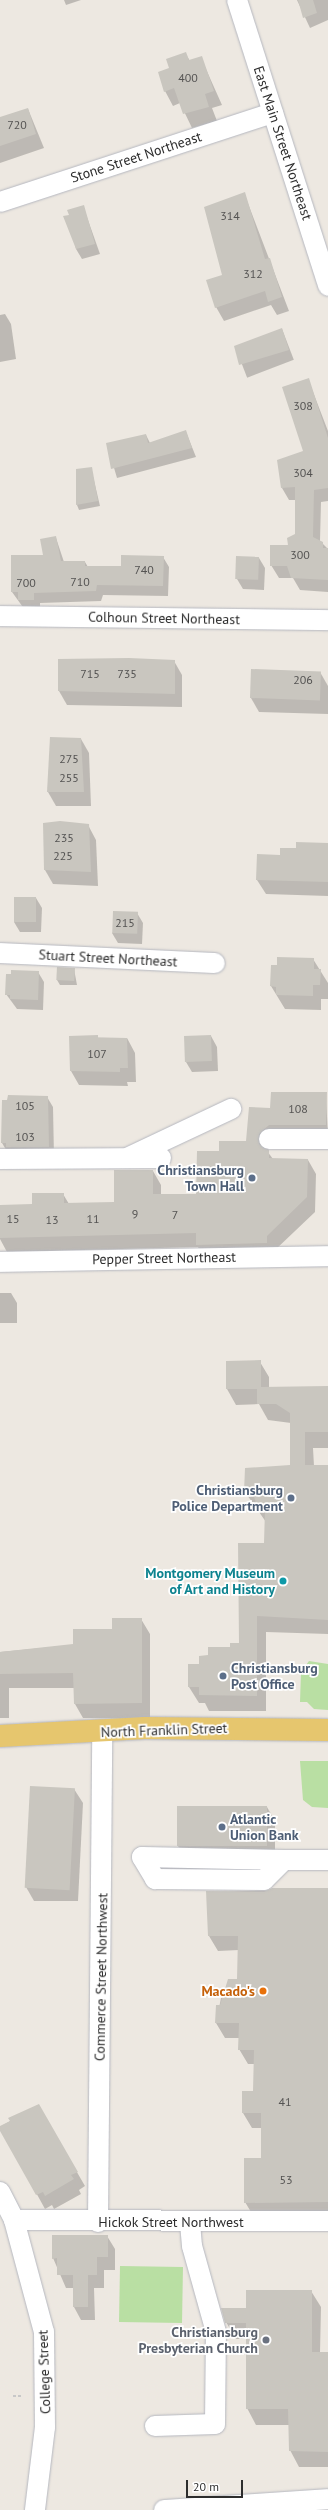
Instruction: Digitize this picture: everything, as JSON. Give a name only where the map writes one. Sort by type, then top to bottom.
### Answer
[{"type":"main road","name":"North Franklin Street","points":[[0,1736],[102,1732],[145,1728],[328,1730]]},
{"type":"street","name":"East Main Street Northeast","points":[[237,0],[328,286]]},
{"type":"street","name":"Stone Street Northeast","points":[[0,202],[273,112]]},
{"type":"street","points":[[0,615],[0,620]]},
{"type":"street","name":"Colhoun Street Northeast","points":[[0,615],[328,620]]},
{"type":"street","name":"Stuart Street Northeast","points":[[0,953],[215,963]]},
{"type":"street","points":[[120,1161],[231,1108]]},
{"type":"street","points":[[269,1139],[328,1139]]},
{"type":"street","points":[[0,1159],[120,1161],[161,1158]]},
{"type":"street","name":"Pepper Street Northeast","points":[[0,1262],[328,1256]]},
{"type":"street","name":"Commerce Street Northwest","points":[[98,2222],[102,1916],[102,1732]]},
{"type":"street","points":[[142,1857],[155,1879],[264,1880],[284,1860],[328,1860]]},
{"type":"street","name":"College Street","points":[[0,2192],[14,2220],[39,2305],[45,2348],[45,2427],[35,2510]]},
{"type":"street","name":"Hickok Street Northwest","points":[[14,2220],[190,2223],[328,2221]]},
{"type":"street","points":[[155,2426],[215,2424],[216,2332],[192,2246],[190,2223]]},
{"type":"street","points":[[164,2510],[328,2498]]},
{"type":"path","points":[[13,2396],[22,2396]]},
{"type":"green space","points":[[309,1661],[328,1664],[328,1710],[314,1709],[307,1702],[300,1702],[301,1672]]},
{"type":"green space","points":[[300,1761],[328,1761],[328,1808],[312,1807],[303,1800]]},
{"type":"green space","points":[[120,2266],[183,2267],[182,2323],[119,2322]]},
{"type":"building","points":[[298,0],[313,0],[317,13],[303,18]]},
{"type":"building","points":[[186,52],[189,60],[202,56],[214,91],[205,94],[209,107],[183,114],[174,88],[164,92],[158,72],[169,68],[166,59]]},
{"type":"building","points":[[28,108],[36,134],[0,146],[0,117]]},
{"type":"building","points":[[245,192],[265,259],[270,258],[282,297],[268,302],[265,291],[215,308],[206,280],[222,275],[204,207]]},
{"type":"building","points":[[84,205],[95,244],[76,249],[63,216],[69,215],[67,210]]},
{"type":"building","points":[[282,328],[289,350],[239,365],[234,346]]},
{"type":"building","points":[[309,378],[328,438],[328,488],[314,490],[313,537],[323,542],[323,548],[328,548],[328,580],[291,578],[287,566],[270,566],[270,545],[288,545],[287,538],[295,534],[295,487],[281,488],[277,460],[303,451],[282,387]]},
{"type":"building","points":[[186,430],[192,448],[111,469],[106,443],[146,434],[148,443]]},
{"type":"building","points":[[92,467],[98,501],[76,505],[76,469]]},
{"type":"building","points":[[56,536],[61,561],[85,561],[85,566],[121,566],[121,555],[164,556],[163,586],[97,585],[96,591],[34,593],[34,600],[18,600],[18,592],[11,592],[11,555],[43,555],[40,539]]},
{"type":"building","points":[[236,556],[259,557],[258,580],[235,579]]},
{"type":"building","points":[[129,658],[175,660],[175,694],[58,691],[58,659]]},
{"type":"building","points":[[251,669],[321,671],[320,700],[250,698]]},
{"type":"building","points":[[50,737],[81,738],[84,792],[47,792]]},
{"type":"building","points":[[60,821],[89,824],[91,872],[44,870],[43,823]]},
{"type":"building","points":[[296,842],[328,843],[328,882],[256,880],[257,854],[280,855],[280,848],[296,848]]},
{"type":"building","points":[[14,897],[36,897],[36,922],[14,922]]},
{"type":"building","points":[[113,911],[138,912],[137,934],[112,933]]},
{"type":"building","points":[[277,957],[314,958],[314,969],[321,969],[320,985],[313,985],[313,996],[276,995],[276,987],[270,986],[271,965],[277,965]]},
{"type":"building","points":[[57,967],[75,968],[74,981],[56,980]]},
{"type":"building","points":[[11,970],[39,971],[38,1000],[10,999],[10,995],[5,995],[6,974],[11,974]]},
{"type":"building","points":[[98,1035],[98,1038],[127,1038],[128,1068],[120,1068],[120,1072],[70,1071],[69,1036]]},
{"type":"building","points":[[211,1035],[212,1061],[185,1062],[184,1036]]},
{"type":"building","points":[[271,1092],[327,1092],[326,1125],[269,1125],[259,1134],[259,1144],[269,1150],[269,1158],[308,1159],[307,1197],[267,1236],[267,1243],[196,1245],[196,1233],[0,1238],[0,1205],[32,1204],[32,1193],[64,1193],[64,1203],[114,1202],[114,1170],[153,1170],[153,1194],[196,1194],[197,1151],[219,1151],[219,1141],[246,1141],[249,1107],[270,1108]]},
{"type":"building","points":[[8,1095],[48,1096],[49,1147],[6,1147],[6,1143],[1,1143],[2,1100],[7,1100]]},
{"type":"building","points":[[261,1360],[261,1387],[328,1386],[328,1432],[305,1432],[305,1465],[328,1465],[328,1620],[257,1616],[257,1696],[199,1695],[199,1687],[188,1687],[188,1664],[199,1664],[199,1656],[208,1655],[208,1647],[230,1647],[230,1643],[239,1643],[238,1543],[264,1543],[265,1509],[258,1510],[253,1493],[244,1492],[245,1468],[290,1465],[290,1413],[276,1404],[257,1404],[257,1389],[226,1389],[226,1361]]},
{"type":"building","points":[[112,1618],[142,1618],[142,1703],[74,1704],[73,1673],[0,1674],[0,1652],[73,1644],[73,1629],[112,1629]]},
{"type":"building","points":[[30,1786],[75,1788],[70,1890],[25,1888]]},
{"type":"building","name":"Atlantic Union Bank","points":[[177,1806],[267,1806],[267,1846],[177,1846]]},
{"type":"building","points":[[272,1888],[328,1888],[328,2202],[244,2203],[244,2158],[261,2158],[261,2113],[242,2113],[242,2091],[253,2091],[254,2050],[238,2050],[239,2023],[215,2023],[216,2005],[220,2005],[228,1979],[237,1979],[238,1936],[208,1936],[206,1891],[264,1892]]},
{"type":"building","points":[[39,2104],[78,2172],[71,2175],[74,2179],[45,2196],[43,2192],[36,2195],[0,2131],[0,2126],[10,2121],[8,2118]]},
{"type":"building","points":[[52,2235],[108,2235],[108,2257],[97,2257],[97,2275],[88,2275],[88,2307],[73,2307],[73,2275],[57,2275],[57,2258],[52,2259]]},
{"type":"building","name":"Christiansburg Presbyterian Church","points":[[246,2290],[312,2290],[312,2352],[328,2352],[328,2452],[289,2451],[288,2409],[246,2409],[246,2323],[225,2323],[221,2308],[246,2308]]},
{"type":"place","name":"Christiansburg Town Hall","points":[[252,1178]]},
{"type":"place","name":"Christiansburg Police Department","points":[[291,1498]]},
{"type":"place","name":"Montgomery Museum of Art and History","points":[[283,1581]]},
{"type":"place","name":"Christiansburg Post Office","points":[[223,1676]]},
{"type":"place","name":"Atlantic Union Bank","points":[[222,1827]]},
{"type":"place","name":"Macado's","points":[[263,1991]]},
{"type":"place","name":"Christiansburg Presbyterian Church","points":[[266,2340]]}]
